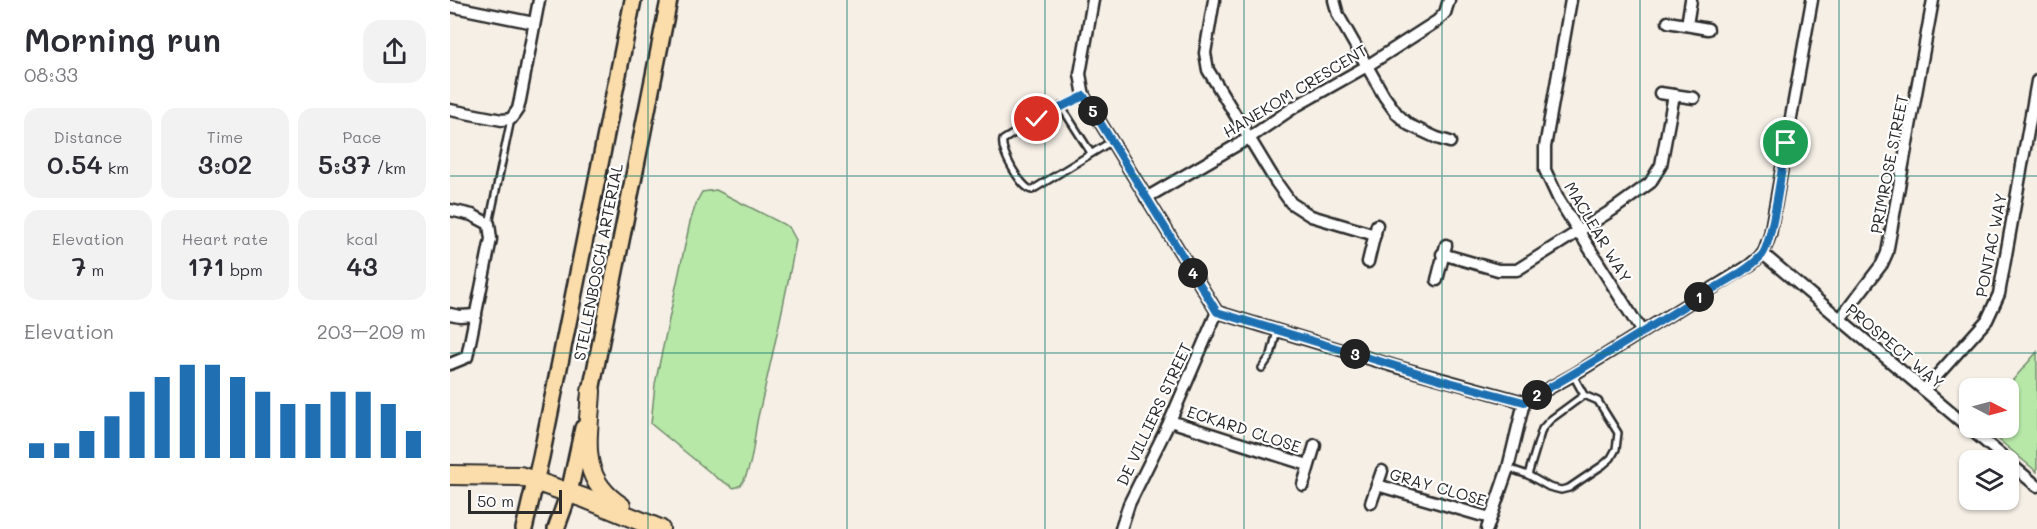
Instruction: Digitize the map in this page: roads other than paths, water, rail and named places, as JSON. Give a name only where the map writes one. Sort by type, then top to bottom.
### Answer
[{"type":"highway","points":[[591,392],[588,452],[591,472],[610,499],[654,526]]},
{"type":"highway","points":[[450,475],[511,475],[569,493],[654,526]]},
{"type":"main road","name":"STELLENBOSCH ARTERIAL","points":[[524,529],[633,0]]},
{"type":"main road","name":"STELLENBOSCH ARTERIAL","points":[[556,529],[569,493],[591,392],[669,0]]},
{"type":"street","points":[[450,110],[502,120],[511,119],[518,109],[539,0]]},
{"type":"street","points":[[1093,0],[1080,74],[1084,96],[1217,312],[1524,402],[1573,375],[1730,278],[1763,254],[1770,235],[1812,0]]},
{"type":"street","points":[[1214,0],[1204,53],[1208,70],[1291,203],[1311,216],[1376,230],[1368,262]]},
{"type":"street","points":[[1334,0],[1338,15],[1397,114],[1408,125],[1450,142]]},
{"type":"street","name":"HANEKOM CRESCENT","points":[[1146,198],[1249,138],[1296,106],[1367,66],[1437,21],[1445,13],[1449,0]]},
{"type":"street","name":"MACLEAR WAY","points":[[1571,0],[1544,159],[1549,180],[1642,332]]},
{"type":"street","points":[[1688,25],[1691,0]]},
{"type":"street","name":"PRIMROSE STREET","points":[[1840,319],[1881,264],[1887,252],[1933,0]]},
{"type":"street","points":[[450,6],[534,23]]},
{"type":"street","points":[[1668,22],[1708,29]]},
{"type":"street","name":"PONTAC WAY","points":[[1924,390],[1987,320],[1995,307],[2037,81]]},
{"type":"street","points":[[1660,93],[1694,98]]},
{"type":"street","points":[[1437,280],[1444,249],[1498,270],[1517,270],[1640,191],[1656,176],[1661,165],[1674,95]]},
{"type":"street","points":[[450,210],[472,215],[489,224],[491,239],[467,357],[450,364]]},
{"type":"street","name":"PROSPECT WAY","points":[[1763,254],[1995,450]]},
{"type":"street","name":"DE VILLIERS STREET","points":[[1121,529],[1129,504],[1170,420],[1217,312]]},
{"type":"street","points":[[450,314],[476,315]]},
{"type":"street","points":[[1489,524],[1508,468],[1524,402]]},
{"type":"street","name":"ECKARD CLOSE","points":[[1170,420],[1308,465]]},
{"type":"street","name":"ECKARD CLOSE","points":[[1303,484],[1316,445]]},
{"type":"street","name":"PROSPECT WAY","points":[[2019,470],[2037,486]]},
{"type":"street","name":"GRAY CLOSE","points":[[1371,503],[1382,471]]},
{"type":"street","name":"GRAY CLOSE","points":[[1377,485],[1489,524]]},
{"type":"lane","points":[[1084,96],[1003,140],[1002,150],[1022,185],[1032,190],[1112,141]]},
{"type":"lane","points":[[1062,106],[1091,153]]},
{"type":"lane","points":[[489,224],[511,119]]},
{"type":"lane","points":[[1262,368],[1271,355],[1277,331]]},
{"type":"lane","points":[[1508,468],[1528,475],[1549,487],[1565,489],[1611,458],[1616,449],[1618,433],[1598,401],[1584,395],[1573,375]]},
{"type":"lane","points":[[1528,475],[1542,429],[1550,420],[1584,395]]}]
